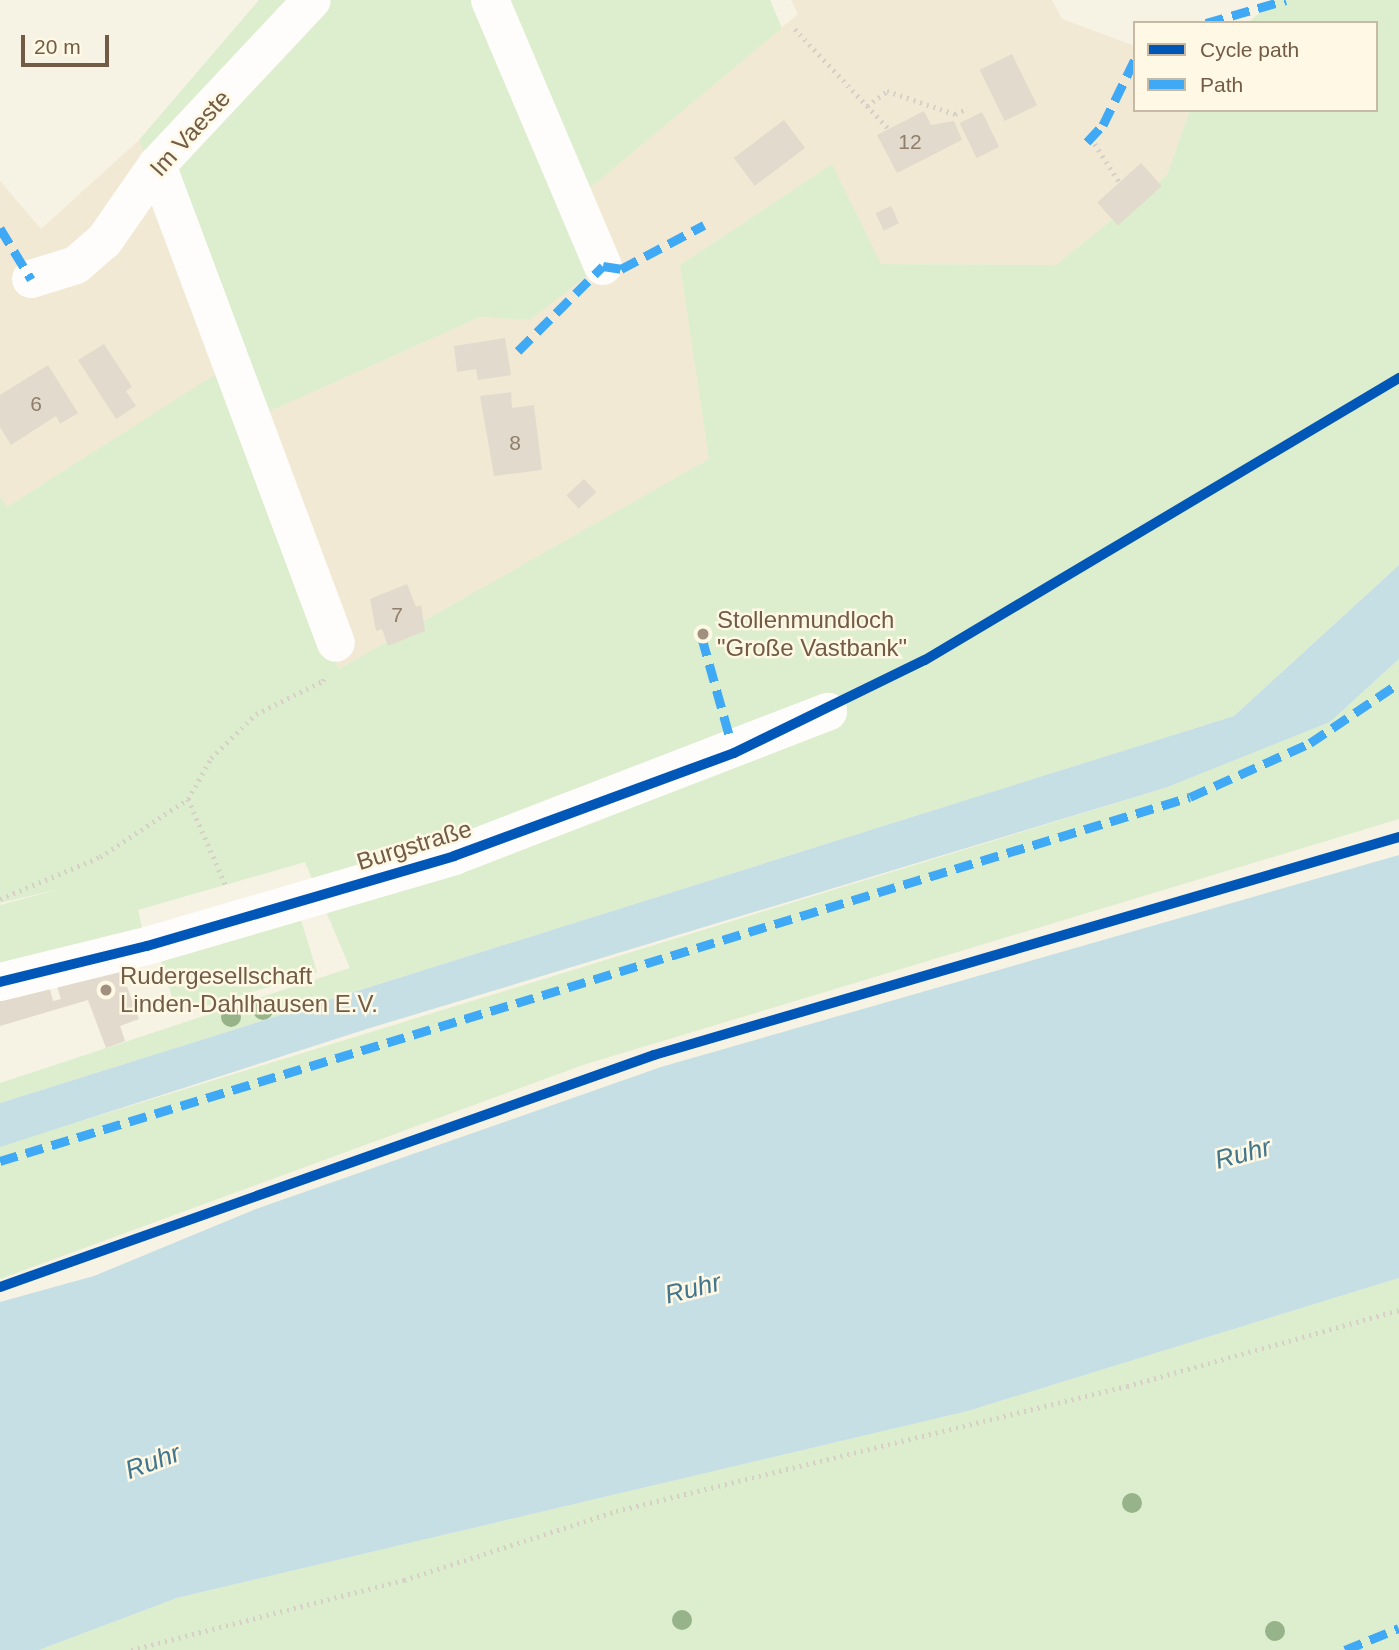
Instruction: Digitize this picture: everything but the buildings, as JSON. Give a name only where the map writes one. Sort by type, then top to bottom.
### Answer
[{"type":"street","name":"Im Vaeste","points":[[31,279],[76,265],[104,241],[157,165],[312,0]]},
{"type":"street","points":[[490,0],[603,266]]},
{"type":"street","points":[[157,165],[336,643]]},
{"type":"street","name":"Burgstraße","points":[[0,982],[241,920],[519,834],[828,712]]},
{"type":"path","points":[[795,29],[889,129]]},
{"type":"path","points":[[867,106],[887,91],[956,114],[968,108]]},
{"type":"path","points":[[1091,138],[1120,183]]},
{"type":"path","points":[[0,899],[100,857],[188,799],[211,758],[256,714],[323,681]]},
{"type":"path","points":[[188,799],[241,920]]},
{"type":"path","points":[[131,1650],[404,1580],[616,1511],[1127,1386],[1399,1310]]},
{"type":"shaded area","points":[[791,0],[1052,0],[1062,19],[1133,45],[1133,112],[1189,112],[1167,175],[1056,265],[880,264],[831,165],[680,265],[710,459],[339,669],[242,424],[480,317],[530,320],[578,198],[798,14]]},
{"type":"shaded area","points":[[139,140],[223,370],[6,508],[0,496],[0,181],[41,229]]},
{"type":"green space","points":[[259,0],[484,0],[598,267],[530,320],[480,317],[242,424],[339,669],[709,459],[680,265],[832,164],[881,264],[1056,265],[1167,175],[1189,112],[1378,112],[1378,21],[1250,21],[1276,0],[1399,0],[1399,565],[1234,716],[0,1103],[0,1083],[350,968],[305,862],[138,910],[143,932],[0,970],[0,905],[64,888],[0,903],[0,496],[7,507],[222,370],[139,140]]},
{"type":"green space","points":[[495,0],[770,0],[782,28],[578,198]]},
{"type":"green space","points":[[1399,659],[1399,819],[583,1065],[0,1279],[0,1146],[1165,788],[1330,722]]},
{"type":"green space","points":[[298,910],[317,972],[177,1015],[158,953]]},
{"type":"green space","points":[[1399,1278],[1399,1650],[39,1650],[177,1598],[968,1411]]},
{"type":"water","points":[[1399,565],[1399,659],[1330,722],[1165,788],[370,1028],[0,1147],[0,1103],[1234,716]]},
{"type":"water","name":"Ruhr","points":[[1399,855],[1399,1278],[968,1411],[177,1598],[39,1650],[0,1650],[0,1302],[94,1276],[256,1209],[661,1067]]},
{"type":"marked path","points":[[1213,21],[1286,0]]},
{"type":"marked path","points":[[1087,142],[1103,125],[1133,63]]},
{"type":"marked path","points":[[518,351],[603,266],[621,269],[704,225]]},
{"type":"marked path","points":[[0,228],[31,279]]},
{"type":"marked path","points":[[702,638],[729,735]]},
{"type":"marked path","points":[[0,1161],[1190,797],[1310,743],[1399,683]]},
{"type":"marked path","points":[[1345,1650],[1399,1628]]},
{"type":"cycle path","points":[[0,982],[147,946],[454,856],[734,753],[925,660],[1399,378]]},
{"type":"cycle path","points":[[0,1287],[654,1055],[1399,837]]},
{"type":"place","name":"Stollenmundloch \"Große Vastbank\"","points":[[703,634]]},
{"type":"place","name":"Rudergesellschaft Linden-Dahlhausen E.V.","points":[[106,990]]}]
